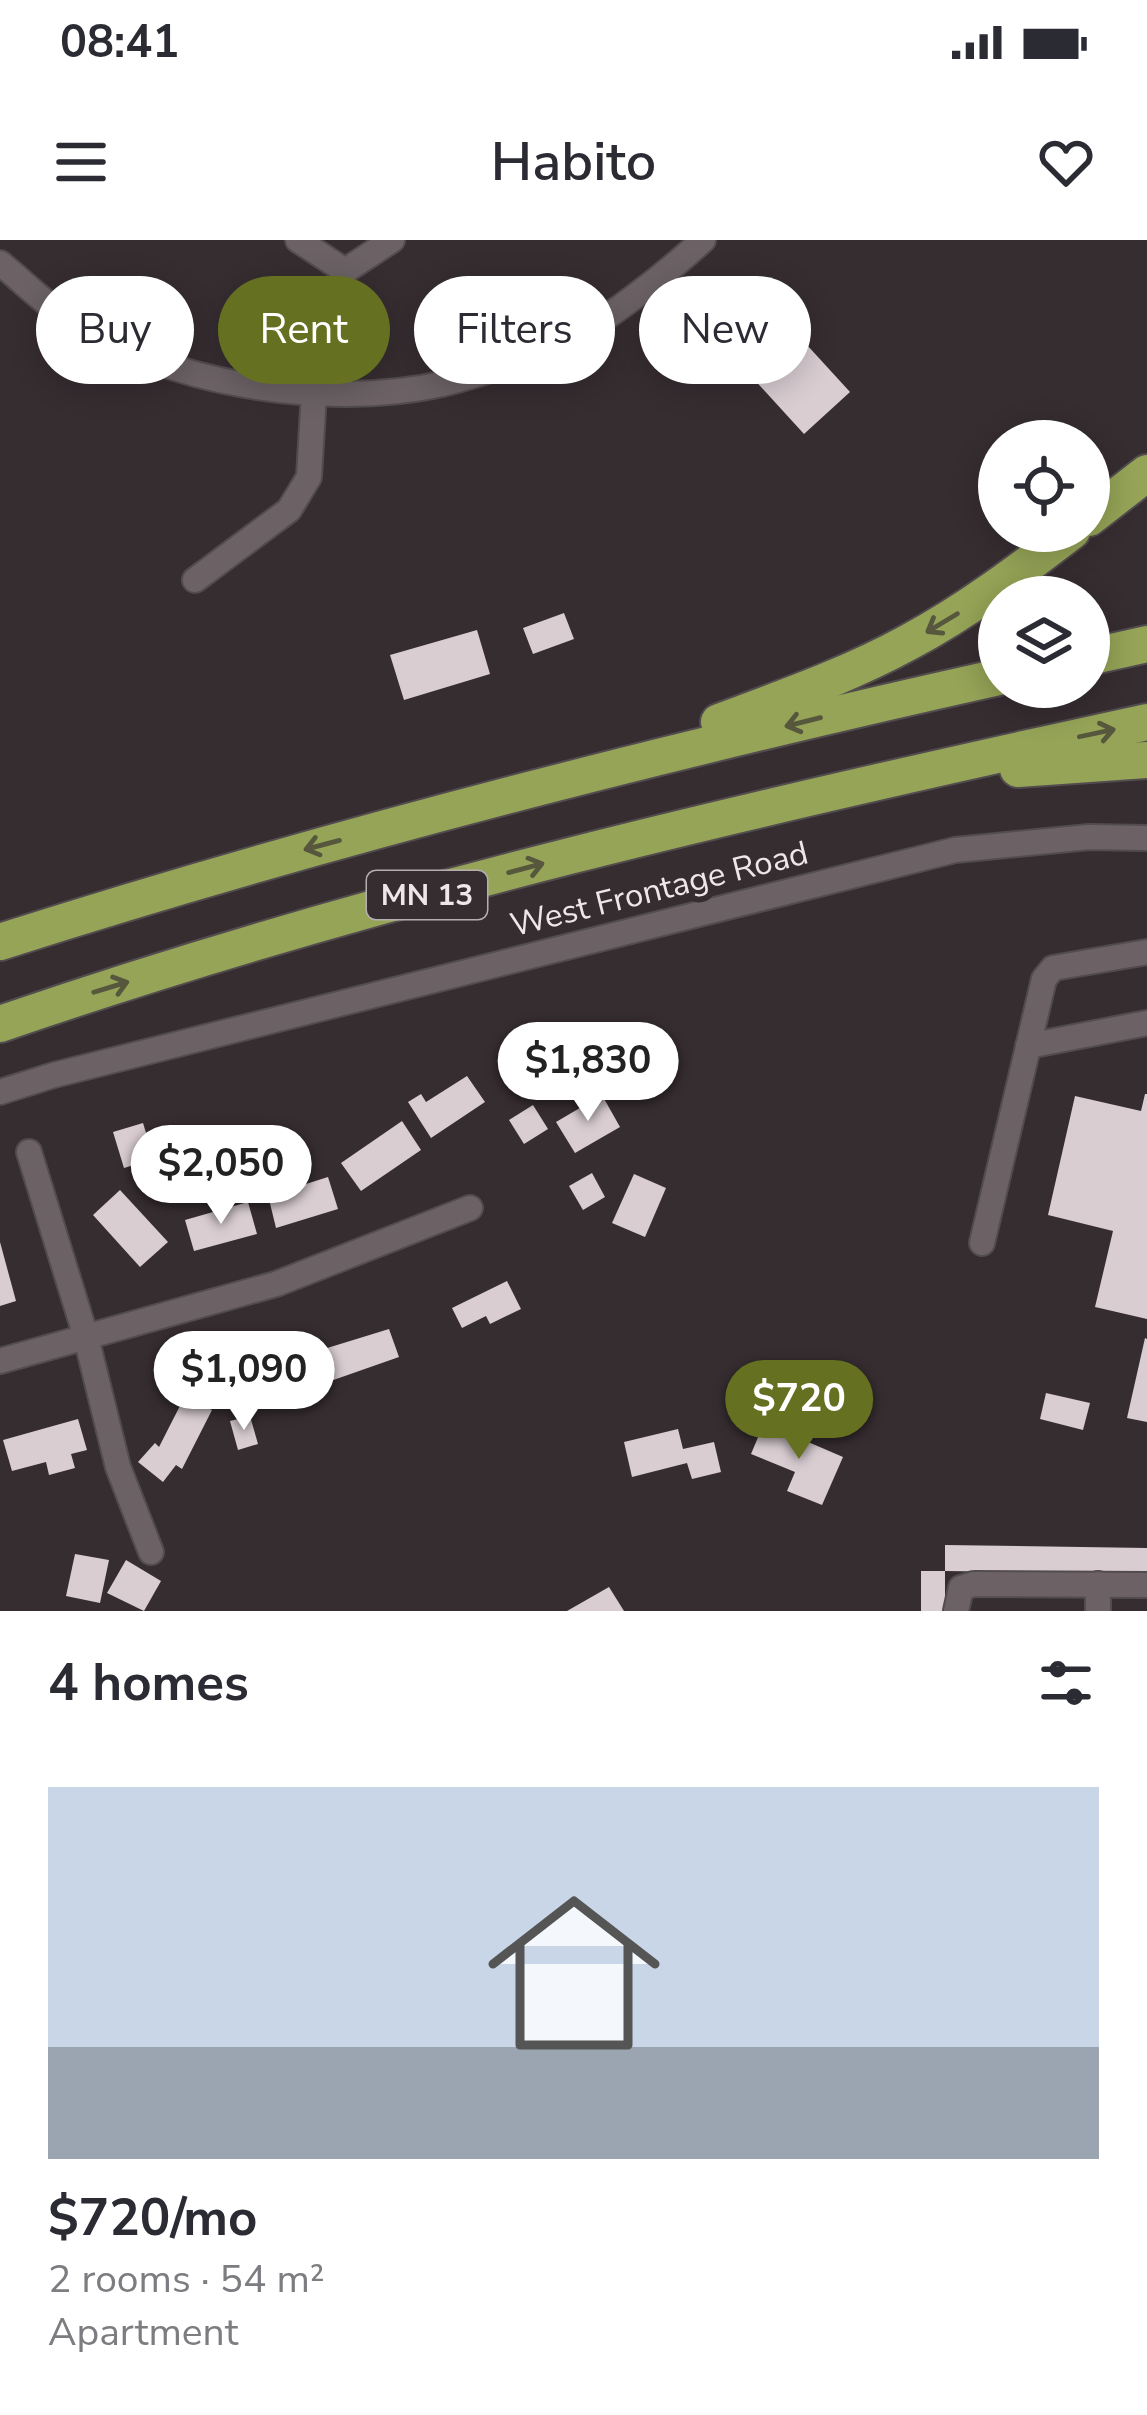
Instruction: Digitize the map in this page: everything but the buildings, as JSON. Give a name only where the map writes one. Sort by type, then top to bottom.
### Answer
[{"type":"highway","points":[[1110,502],[1147,473]]},
{"type":"highway","points":[[435,815],[713,724],[860,667],[964,610],[1043,552]]},
{"type":"highway","points":[[1110,652],[1147,644]]},
{"type":"highway","name":"MN 13","points":[[0,942],[255,863],[435,815],[978,682]]},
{"type":"highway","name":"MN 13","points":[[0,1024],[301,929],[618,844],[1147,722]]},
{"type":"highway","points":[[860,785],[1147,760]]},
{"type":"street","points":[[298,240],[345,271],[392,240]]},
{"type":"street","points":[[0,263],[65,317],[153,361],[247,386],[344,395],[442,384],[559,345],[664,276],[703,240]]},
{"type":"street","points":[[195,580],[289,510],[308,477],[314,392]]},
{"type":"street","name":"West Frontage Road","points":[[0,1092],[935,854],[1019,841],[1147,838]]},
{"type":"street","points":[[982,1243],[1044,979],[1053,968],[1147,952]]},
{"type":"street","points":[[1028,1046],[1147,1023]]},
{"type":"street","points":[[29,1152],[86,1337],[118,1467],[151,1552]]},
{"type":"street","points":[[0,1361],[276,1284],[470,1208]]},
{"type":"street","points":[[956,1611],[958,1593],[967,1585],[1147,1585]]},
{"type":"street","points":[[1098,1585],[1098,1611]]}]
